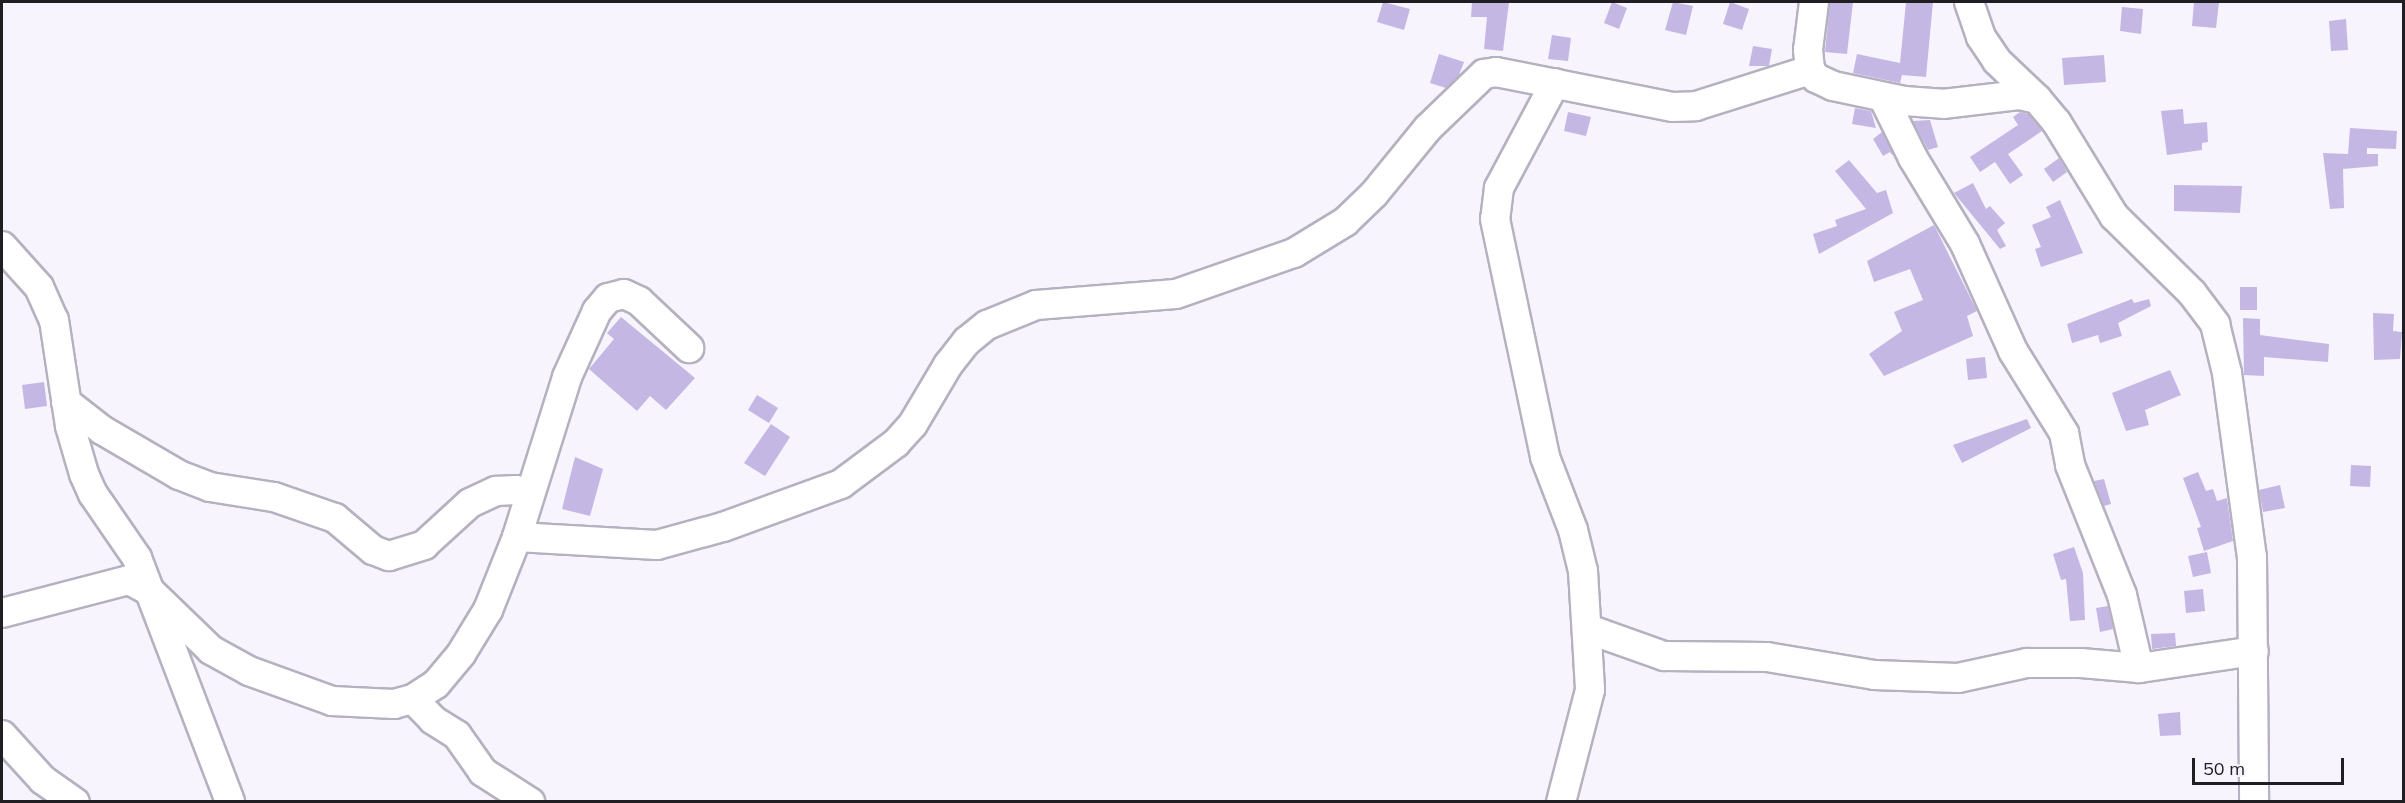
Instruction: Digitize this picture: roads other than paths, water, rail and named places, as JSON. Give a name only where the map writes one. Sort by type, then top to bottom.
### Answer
[{"type":"street","points":[[1814,2],[1808,51],[1810,70],[1816,78],[1833,86],[1883,97],[1942,104],[2019,95],[2037,99]]},
{"type":"street","points":[[1969,2],[1971,17],[1992,53],[2057,123],[2114,216],[2192,293],[2215,324],[2227,373],[2247,507],[2254,651],[2254,801]]},
{"type":"street","points":[[518,537],[657,545],[732,524],[841,484],[896,443],[913,424],[948,365],[967,341],[987,325],[1036,305],[1176,294],[1294,253],[1345,222],[1374,194],[1428,128],[1484,74],[1496,72],[1673,107],[1696,106],[1810,70]]},
{"type":"street","points":[[1555,83],[1499,188],[1495,219],[1545,457],[1573,530],[1583,572],[1590,690],[1561,801]]},
{"type":"street","points":[[1883,97],[1913,158],[1965,244],[2013,351],[2064,434],[2070,465],[2122,595],[2139,668]]},
{"type":"street","points":[[2,246],[39,287],[54,320],[66,402],[76,450],[93,494],[130,544],[150,591],[225,798]]},
{"type":"street","points":[[2,613],[116,581],[129,580],[150,591],[211,650],[249,671],[332,701],[385,704],[413,699],[436,684],[461,654],[488,610],[518,537],[529,496],[575,356],[597,311],[609,298],[624,294],[639,301],[689,348]]},
{"type":"street","points":[[66,402],[102,430],[179,475],[210,487],[274,497],[335,518],[373,550],[389,556],[424,544],[470,503],[496,491],[516,490],[529,496]]},
{"type":"street","points":[[1588,629],[1664,656],[1767,657],[1874,675],[1958,678],[2027,663],[2081,663],[2139,668],[2254,651]]},
{"type":"street","points":[[413,699],[433,720],[457,735],[483,772],[530,801]]},
{"type":"street","points":[[2,735],[43,780],[75,801]]}]
